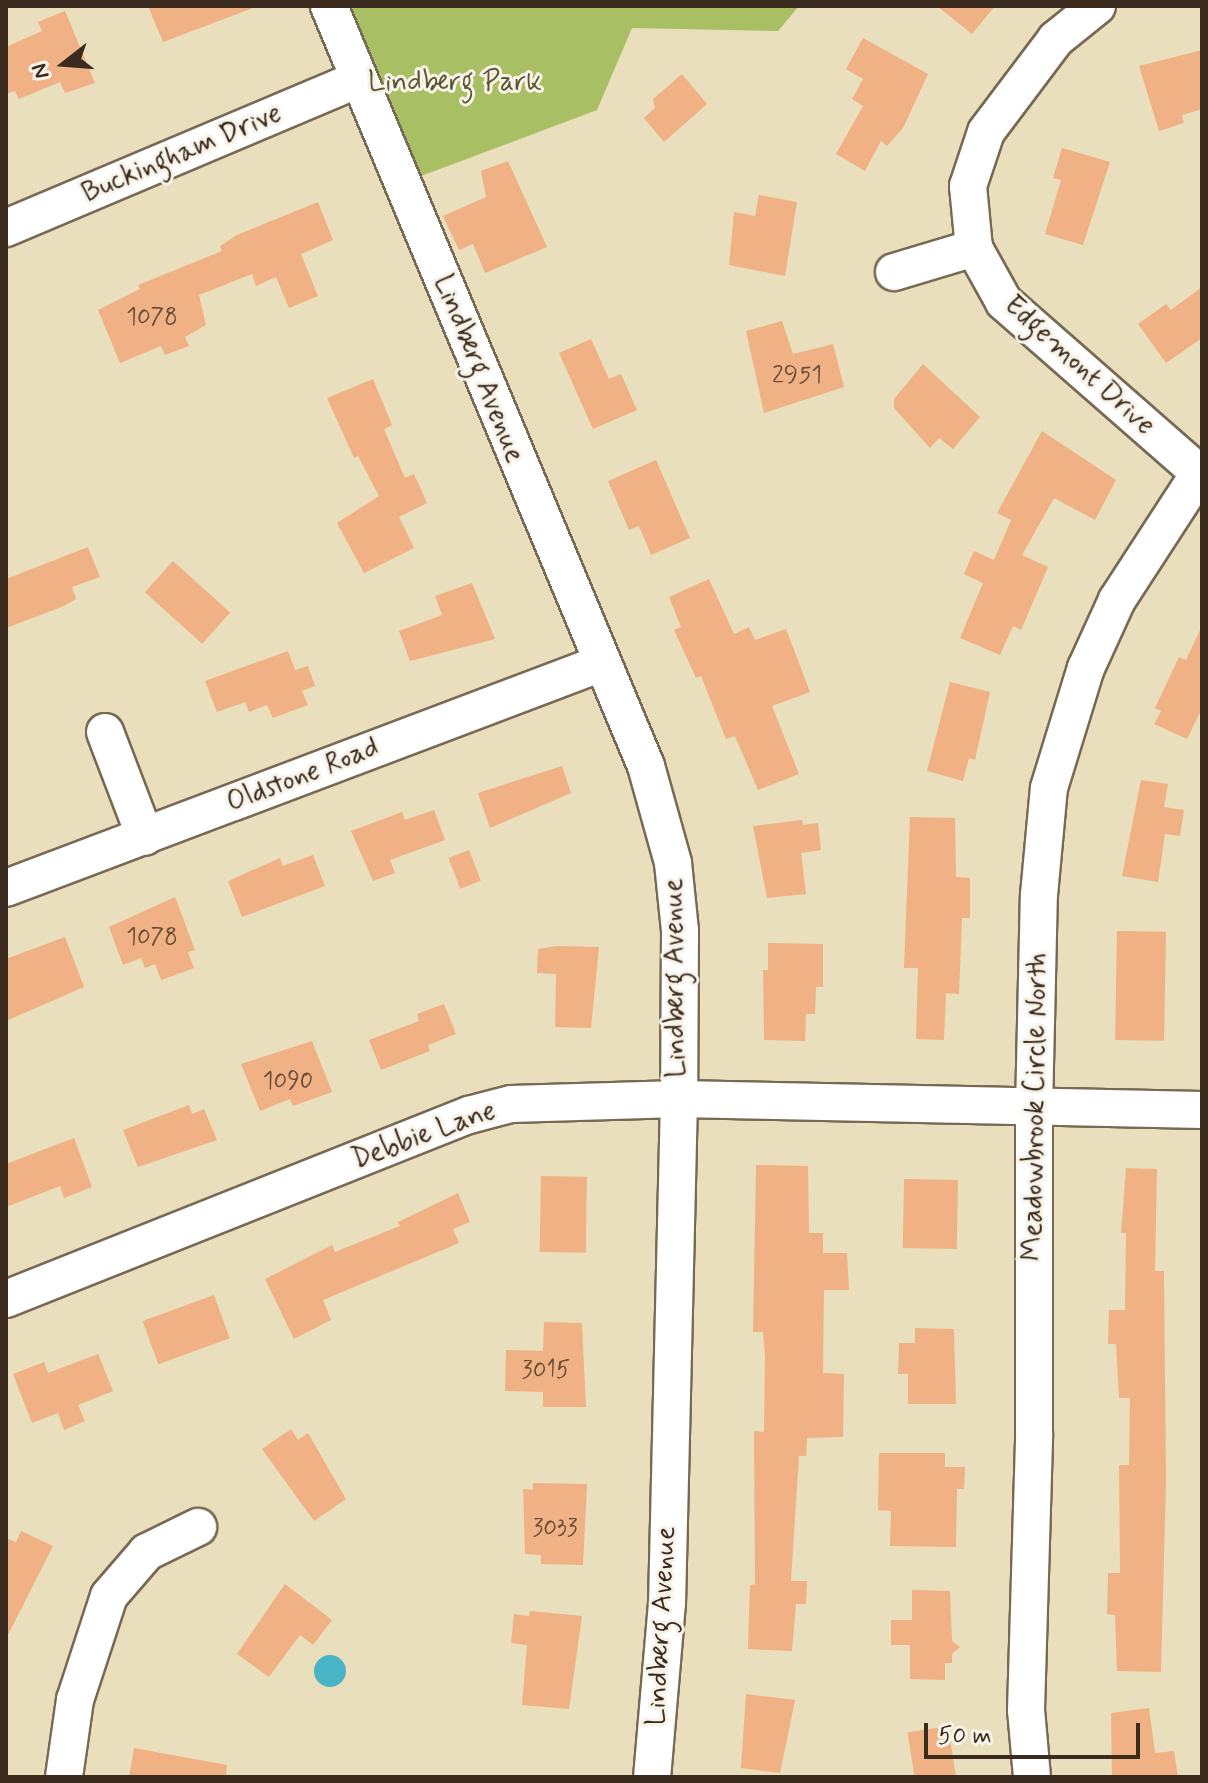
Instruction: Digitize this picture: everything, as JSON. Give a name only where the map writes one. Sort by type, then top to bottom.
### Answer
[{"type":"street","name":"Lindberg Avenue","points":[[329,6],[599,664],[646,766],[673,863],[680,931],[679,1099],[667,1603],[652,1777]]},
{"type":"street","name":"Edgemont Drive","points":[[1097,6],[1056,39],[986,132],[968,186],[974,248],[1004,302],[1200,471]]},
{"type":"street","name":"Buckingham Drive","points":[[6,228],[359,79]]},
{"type":"street","points":[[894,272],[974,248]]},
{"type":"street","name":"Meadowbrook Circle North","points":[[1032,1777],[1026,1710],[1034,1433],[1034,1110],[1039,895],[1049,788],[1061,739],[1117,600],[1200,471]]},
{"type":"street","name":"Oldstone Road","points":[[6,888],[599,664]]},
{"type":"street","points":[[105,732],[145,837]]},
{"type":"street","name":"Debbie Lane","points":[[6,1299],[469,1115],[555,1099],[679,1099],[1034,1110],[1202,1110]]},
{"type":"street","points":[[64,1777],[75,1700],[109,1596],[147,1552],[198,1527]]},
{"type":"green space","name":"Lindberg Park","points":[[344,6],[799,6],[778,31],[632,28],[597,110],[413,179]]},
{"type":"water","points":[[330,1655],[341,1660],[346,1671],[341,1682],[330,1687],[319,1682],[314,1671],[319,1660]]},
{"type":"building","points":[[148,6],[252,6],[253,8],[163,42]]},
{"type":"building","points":[[937,6],[995,6],[972,34]]},
{"type":"building","points":[[65,11],[95,83],[65,93],[60,82],[19,99],[15,91],[6,94],[6,47],[42,31],[38,22]]},
{"type":"building","points":[[863,38],[928,74],[903,128],[887,146],[881,141],[865,171],[836,154],[863,106],[852,99],[863,79],[846,69]]},
{"type":"building","points":[[1202,50],[1202,109],[1182,115],[1184,123],[1159,131],[1139,66]]},
{"type":"building","points":[[682,74],[707,104],[664,142],[644,118],[655,108],[653,99]]},
{"type":"building","points":[[1062,148],[1110,162],[1083,245],[1045,234],[1061,180],[1053,178]]},
{"type":"building","points":[[508,161],[547,247],[485,273],[473,244],[459,250],[443,216],[486,197],[481,171]]},
{"type":"building","points":[[759,195],[797,202],[785,276],[729,265],[734,212],[755,216]]},
{"type":"building","points":[[318,202],[333,240],[301,254],[318,296],[289,308],[276,277],[256,286],[252,274],[199,295],[206,325],[185,337],[189,346],[165,355],[161,346],[120,363],[98,310],[140,289],[138,285],[222,251],[220,246],[237,235]]},
{"type":"building","points":[[1202,287],[1202,338],[1166,363],[1138,324],[1166,304],[1171,310]]},
{"type":"building","points":[[782,321],[793,354],[833,344],[844,387],[764,413],[746,331]]},
{"type":"building","points":[[591,339],[609,379],[621,374],[637,410],[593,429],[559,353]]},
{"type":"building","points":[[923,364],[980,417],[953,449],[939,438],[930,448],[894,408],[894,399]]},
{"type":"building","points":[[373,379],[392,425],[384,429],[405,478],[414,474],[427,503],[399,517],[414,548],[364,573],[337,523],[379,496],[358,456],[354,458],[327,398]]},
{"type":"building","points":[[1042,431],[1116,480],[1095,520],[1054,498],[1022,555],[1048,567],[1021,630],[1013,626],[1000,655],[960,638],[983,583],[964,574],[974,551],[994,560],[1011,520],[997,513]]},
{"type":"building","points":[[656,460],[690,538],[651,555],[639,526],[629,530],[608,481]]},
{"type":"building","points":[[88,547],[100,577],[72,587],[76,599],[64,606],[6,628],[6,579]]},
{"type":"building","points":[[173,561],[230,613],[202,644],[145,592]]},
{"type":"building","points":[[709,579],[734,634],[749,627],[755,640],[786,629],[810,692],[772,706],[799,774],[758,790],[735,736],[726,739],[701,676],[696,678],[674,630],[681,627],[669,597]]},
{"type":"building","points":[[472,583],[495,639],[410,661],[399,631],[442,615],[435,596]]},
{"type":"building","points":[[1202,626],[1202,708],[1187,739],[1154,724],[1161,711],[1155,708],[1179,657],[1186,660]]},
{"type":"building","points":[[288,651],[295,670],[308,666],[315,686],[302,691],[308,705],[273,718],[267,705],[249,712],[245,702],[217,712],[205,681]]},
{"type":"building","points":[[950,682],[990,692],[975,760],[969,758],[963,781],[927,771]]},
{"type":"building","points":[[562,766],[571,793],[490,828],[478,793]]},
{"type":"building","points":[[1141,780],[1168,784],[1164,807],[1184,810],[1180,836],[1165,834],[1158,882],[1122,876]]},
{"type":"building","points":[[434,810],[445,840],[390,860],[395,873],[373,881],[351,831],[402,812],[405,820]]},
{"type":"building","points":[[910,817],[955,818],[956,877],[970,878],[970,918],[962,918],[959,994],[946,993],[944,1040],[916,1039],[918,968],[904,968]]},
{"type":"building","points":[[802,820],[803,825],[818,823],[821,850],[801,853],[806,894],[767,898],[753,826]]},
{"type":"building","points":[[469,850],[481,881],[460,889],[448,858]]},
{"type":"building","points":[[313,855],[325,886],[242,917],[228,881],[280,858],[283,866]]},
{"type":"building","points":[[175,897],[195,950],[188,952],[194,968],[161,980],[155,964],[145,968],[141,958],[123,965],[109,927]]},
{"type":"building","points":[[1117,931],[1166,932],[1164,1041],[1115,1040]]},
{"type":"building","points":[[65,937],[84,987],[6,1021],[6,959]]},
{"type":"building","points":[[768,943],[823,944],[823,987],[816,987],[815,1014],[806,1014],[805,1041],[764,1040],[763,970],[768,970]]},
{"type":"building","points":[[599,947],[591,1028],[555,1027],[556,974],[537,973],[538,949]]},
{"type":"building","points":[[444,1004],[456,1034],[428,1045],[430,1051],[381,1070],[369,1040],[419,1021],[417,1014]]},
{"type":"building","points":[[312,1041],[332,1092],[293,1106],[290,1099],[260,1111],[241,1064]]},
{"type":"building","points":[[189,1105],[192,1114],[204,1109],[217,1140],[138,1167],[123,1130]]},
{"type":"building","points":[[74,1138],[92,1187],[64,1198],[60,1186],[6,1207],[6,1164]]},
{"type":"building","points":[[756,1165],[808,1166],[809,1233],[823,1233],[823,1253],[847,1253],[849,1290],[824,1290],[823,1373],[844,1374],[843,1437],[807,1438],[806,1456],[799,1456],[791,1581],[807,1581],[806,1604],[796,1604],[792,1651],[748,1649],[750,1585],[755,1585],[754,1431],[764,1432],[763,1332],[753,1332]]},
{"type":"building","points":[[1126,1168],[1157,1169],[1155,1271],[1164,1271],[1166,1481],[1161,1672],[1117,1671],[1115,1615],[1107,1614],[1108,1573],[1120,1573],[1119,1465],[1129,1465],[1130,1398],[1119,1398],[1116,1344],[1108,1344],[1109,1310],[1125,1310],[1126,1233],[1121,1233]]},
{"type":"building","points":[[541,1176],[587,1177],[586,1253],[540,1252]]},
{"type":"building","points":[[904,1179],[958,1180],[957,1249],[903,1248]]},
{"type":"building","points":[[458,1193],[470,1222],[453,1229],[459,1243],[323,1300],[331,1320],[294,1339],[265,1279],[332,1245],[335,1252],[400,1226],[398,1222]]},
{"type":"building","points":[[214,1295],[230,1338],[158,1364],[143,1321]]},
{"type":"building","points":[[544,1322],[582,1323],[586,1407],[543,1407],[543,1392],[505,1391],[506,1350],[543,1351]]},
{"type":"building","points":[[915,1328],[954,1329],[956,1404],[908,1404],[908,1374],[898,1374],[899,1343],[915,1343]]},
{"type":"building","points":[[98,1354],[113,1391],[78,1405],[85,1421],[64,1430],[58,1413],[32,1423],[13,1374],[44,1362],[48,1373]]},
{"type":"building","points":[[291,1429],[298,1440],[308,1433],[346,1499],[314,1521],[262,1449]]},
{"type":"building","points":[[879,1453],[945,1453],[945,1467],[965,1467],[964,1489],[957,1489],[956,1547],[890,1546],[891,1511],[878,1510]]},
{"type":"building","points":[[533,1483],[587,1484],[583,1565],[541,1564],[541,1555],[525,1554],[523,1489],[533,1490]]},
{"type":"building","points":[[21,1531],[53,1546],[6,1639],[6,1538],[16,1542]]},
{"type":"building","points":[[285,1584],[332,1620],[313,1645],[300,1635],[269,1677],[237,1654]]},
{"type":"building","points":[[912,1590],[950,1591],[952,1641],[960,1647],[952,1654],[952,1663],[945,1663],[945,1680],[910,1679],[910,1645],[891,1645],[891,1620],[912,1620]]},
{"type":"building","points":[[530,1611],[582,1616],[569,1709],[522,1705],[527,1645],[511,1643],[514,1614],[529,1616]]},
{"type":"building","points":[[746,1694],[795,1700],[780,1773],[741,1768]]},
{"type":"building","points":[[1149,1708],[1155,1753],[1174,1751],[1178,1777],[1112,1777],[1111,1713]]},
{"type":"building","points":[[948,1726],[956,1777],[915,1777],[908,1732]]},
{"type":"building","points":[[134,1748],[227,1765],[226,1777],[129,1777]]}]
